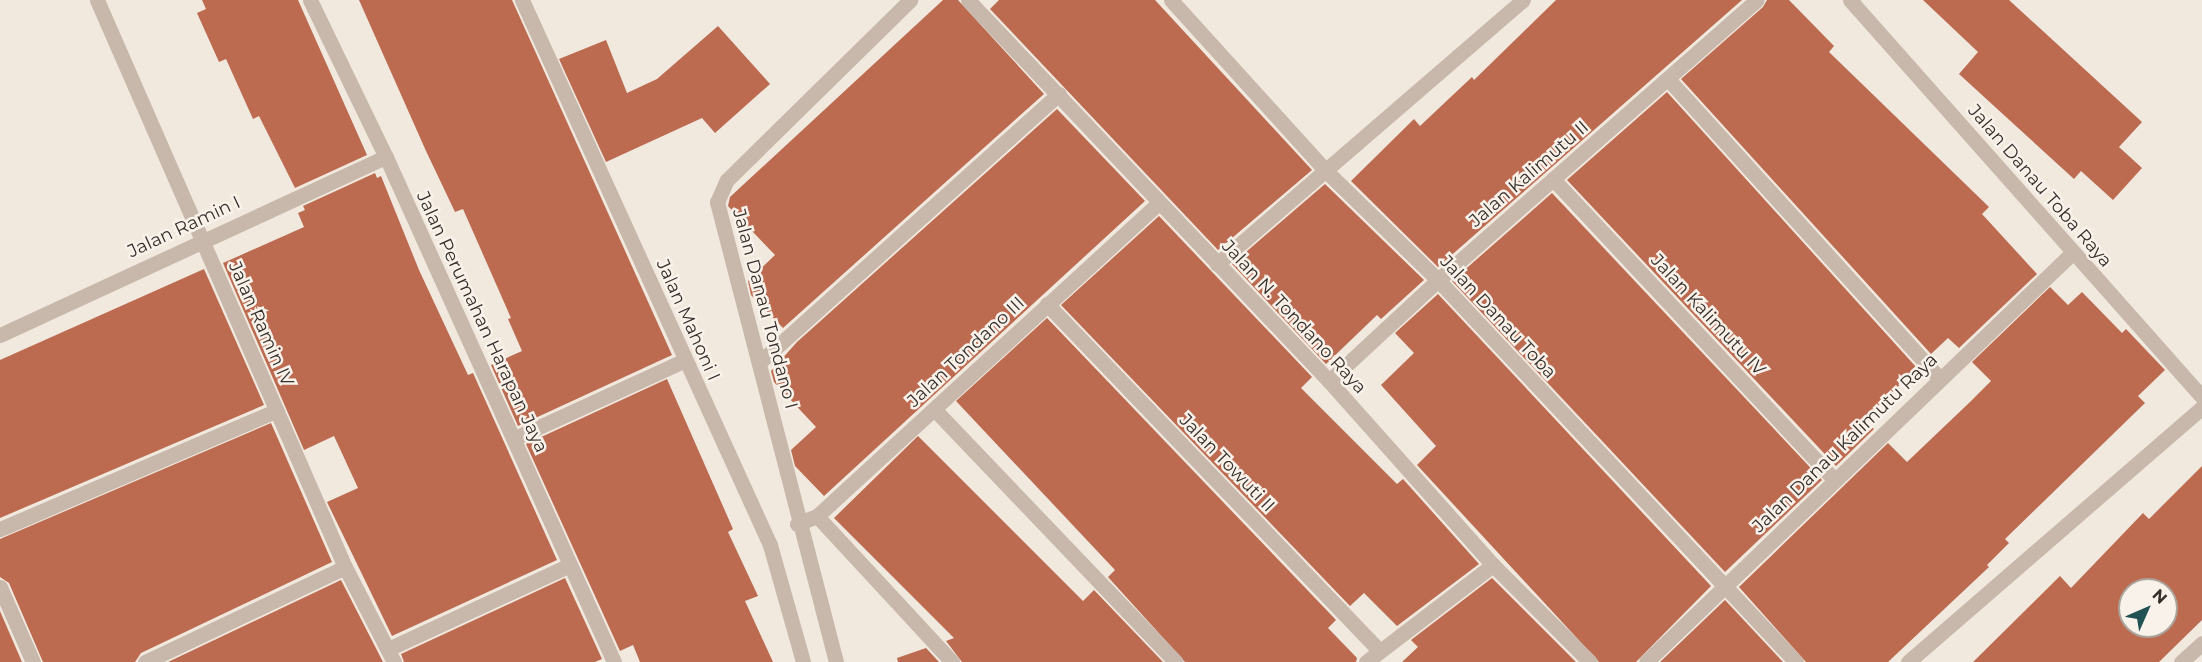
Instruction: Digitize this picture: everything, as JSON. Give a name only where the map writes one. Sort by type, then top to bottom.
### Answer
[{"type":"street","name":"Jalan Ramin IV","points":[[97,0],[345,567],[391,655]]},
{"type":"street","name":"Jalan Perumahan Harapan Jaya","points":[[310,0],[386,157],[515,438],[614,662]]},
{"type":"street","name":"Jalan Mahoni I","points":[[522,0],[770,545],[803,662]]},
{"type":"street","name":"Jalan Danau Tondano I","points":[[836,662],[797,524],[761,362],[717,202],[727,180],[910,0]]},
{"type":"street","name":"Jalan N. Tondano Raya","points":[[968,0],[1059,94],[1157,204],[1329,381],[1494,565],[1590,662]]},
{"type":"street","name":"Jalan Danau Toba","points":[[1171,0],[1326,171],[1438,280],[1722,586],[1796,662]]},
{"type":"street","points":[[1217,264],[1523,0]]},
{"type":"street","name":"Jalan Kalimutu II","points":[[1329,381],[1438,280],[1757,0]]},
{"type":"street","name":"Jalan Danau Toba Raya","points":[[1850,0],[2202,397]]},
{"type":"street","points":[[1668,78],[1940,379]]},
{"type":"street","points":[[761,362],[1059,94]]},
{"type":"street","name":"Jalan Ramin I","points":[[0,335],[202,239],[386,157]]},
{"type":"street","name":"Jalan Kalimutu IV","points":[[1553,178],[1834,479]]},
{"type":"street","name":"Jalan Tondano III","points":[[797,524],[817,516],[1157,204]]},
{"type":"street","name":"Jalan Danau Kalimutu Raya","points":[[1646,662],[1722,586],[2072,253]]},
{"type":"street","name":"Jalan Towuti II","points":[[1047,304],[1379,650]]},
{"type":"street","points":[[515,438],[685,360]]},
{"type":"street","points":[[1908,662],[2202,407]]},
{"type":"street","points":[[934,409],[1176,662]]},
{"type":"street","points":[[0,530],[277,410]]},
{"type":"street","points":[[817,516],[952,662]]},
{"type":"street","points":[[391,655],[570,565]]},
{"type":"street","points":[[1366,662],[1494,565]]},
{"type":"street","points":[[145,662],[345,567]]},
{"type":"street","points":[[0,588],[33,662]]},
{"type":"street","points":[[2181,662],[2202,643]]},
{"type":"building","points":[[202,0],[298,0],[367,155],[295,188],[259,116],[253,119],[226,59],[219,62],[197,13],[206,9]]},
{"type":"building","points":[[359,0],[512,0],[672,355],[518,426],[491,365],[522,351],[508,319],[511,318],[463,209],[455,212]]},
{"type":"building","points":[[943,0],[958,0],[1044,94],[783,328],[751,295],[748,281],[775,255],[728,206],[730,197]]},
{"type":"building","points":[[999,0],[1155,0],[1312,170],[1218,250],[990,9]]},
{"type":"building","points":[[1556,0],[1742,0],[1438,267],[1351,181],[1414,119],[1420,126],[1472,77],[1474,80]]},
{"type":"building","points":[[1767,0],[1789,0],[1834,46],[1829,52],[1989,207],[1982,214],[2037,274],[1959,348],[1948,338],[1931,354],[1681,79],[1763,7]]},
{"type":"building","points":[[1923,0],[2009,0],[2142,122],[2119,147],[2142,168],[2113,200],[2081,171],[2074,179],[1959,74],[1978,52]]},
{"type":"building","points":[[718,26],[770,84],[715,133],[702,118],[606,162],[559,59],[606,40],[627,93],[657,79]]},
{"type":"building","points":[[1667,92],[1917,368],[1864,420],[1874,429],[1836,466],[1567,180]]},
{"type":"building","points":[[1057,109],[1145,201],[824,496],[795,466],[791,450],[816,427],[774,382],[771,371],[797,342]]},
{"type":"building","points":[[375,173],[377,178],[381,176],[419,270],[468,375],[473,373],[557,560],[392,636],[327,502],[358,488],[334,436],[304,450],[223,263],[304,227],[298,213],[305,210],[303,206]]},
{"type":"building","points":[[1325,184],[1424,280],[1381,319],[1377,315],[1326,364],[1232,264]]},
{"type":"building","points":[[1552,193],[1822,480],[1725,572],[1452,281]]},
{"type":"building","points":[[1159,216],[1312,377],[1301,388],[1397,484],[1403,479],[1479,564],[1397,626],[1364,593],[1350,606],[1061,305]]},
{"type":"building","points":[[204,269],[264,405],[0,518],[0,360]]},
{"type":"building","points":[[2050,287],[2068,305],[2082,292],[2122,333],[2126,329],[2165,370],[2138,396],[2145,403],[2005,539],[2009,543],[1987,565],[1989,567],[1888,662],[1806,662],[1739,587],[1888,443],[1907,462],[1970,402],[1991,381],[1972,362]]},
{"type":"building","points":[[1438,294],[1711,586],[1636,662],[1599,662],[1417,465],[1436,446],[1381,385],[1414,353],[1395,333]]},
{"type":"building","points":[[1047,318],[1336,620],[1328,628],[1357,658],[1356,662],[1185,662],[1108,577],[1115,570],[956,401]]},
{"type":"building","points":[[667,379],[733,529],[728,532],[758,596],[745,601],[773,662],[640,662],[633,645],[620,651],[526,444]]},
{"type":"building","points":[[271,423],[332,562],[141,653],[135,662],[43,662],[9,583],[0,577],[0,539]]},
{"type":"building","points":[[918,436],[1083,601],[1094,590],[1163,662],[962,662],[946,641],[954,638],[834,518]]},
{"type":"building","points":[[2202,466],[2202,620],[2159,662],[1973,662],[2060,576],[2071,588],[2143,513],[2149,519]]},
{"type":"building","points":[[565,578],[602,659],[595,662],[404,662],[401,654]]},
{"type":"building","points":[[1492,578],[1576,662],[1402,662],[1418,647],[1411,640]]},
{"type":"building","points":[[341,580],[383,662],[168,662]]},
{"type":"building","points":[[1725,600],[1783,662],[1660,662]]},
{"type":"building","points":[[0,611],[22,662],[0,662]]},
{"type":"building","points":[[926,648],[939,662],[898,662],[897,658]]}]
